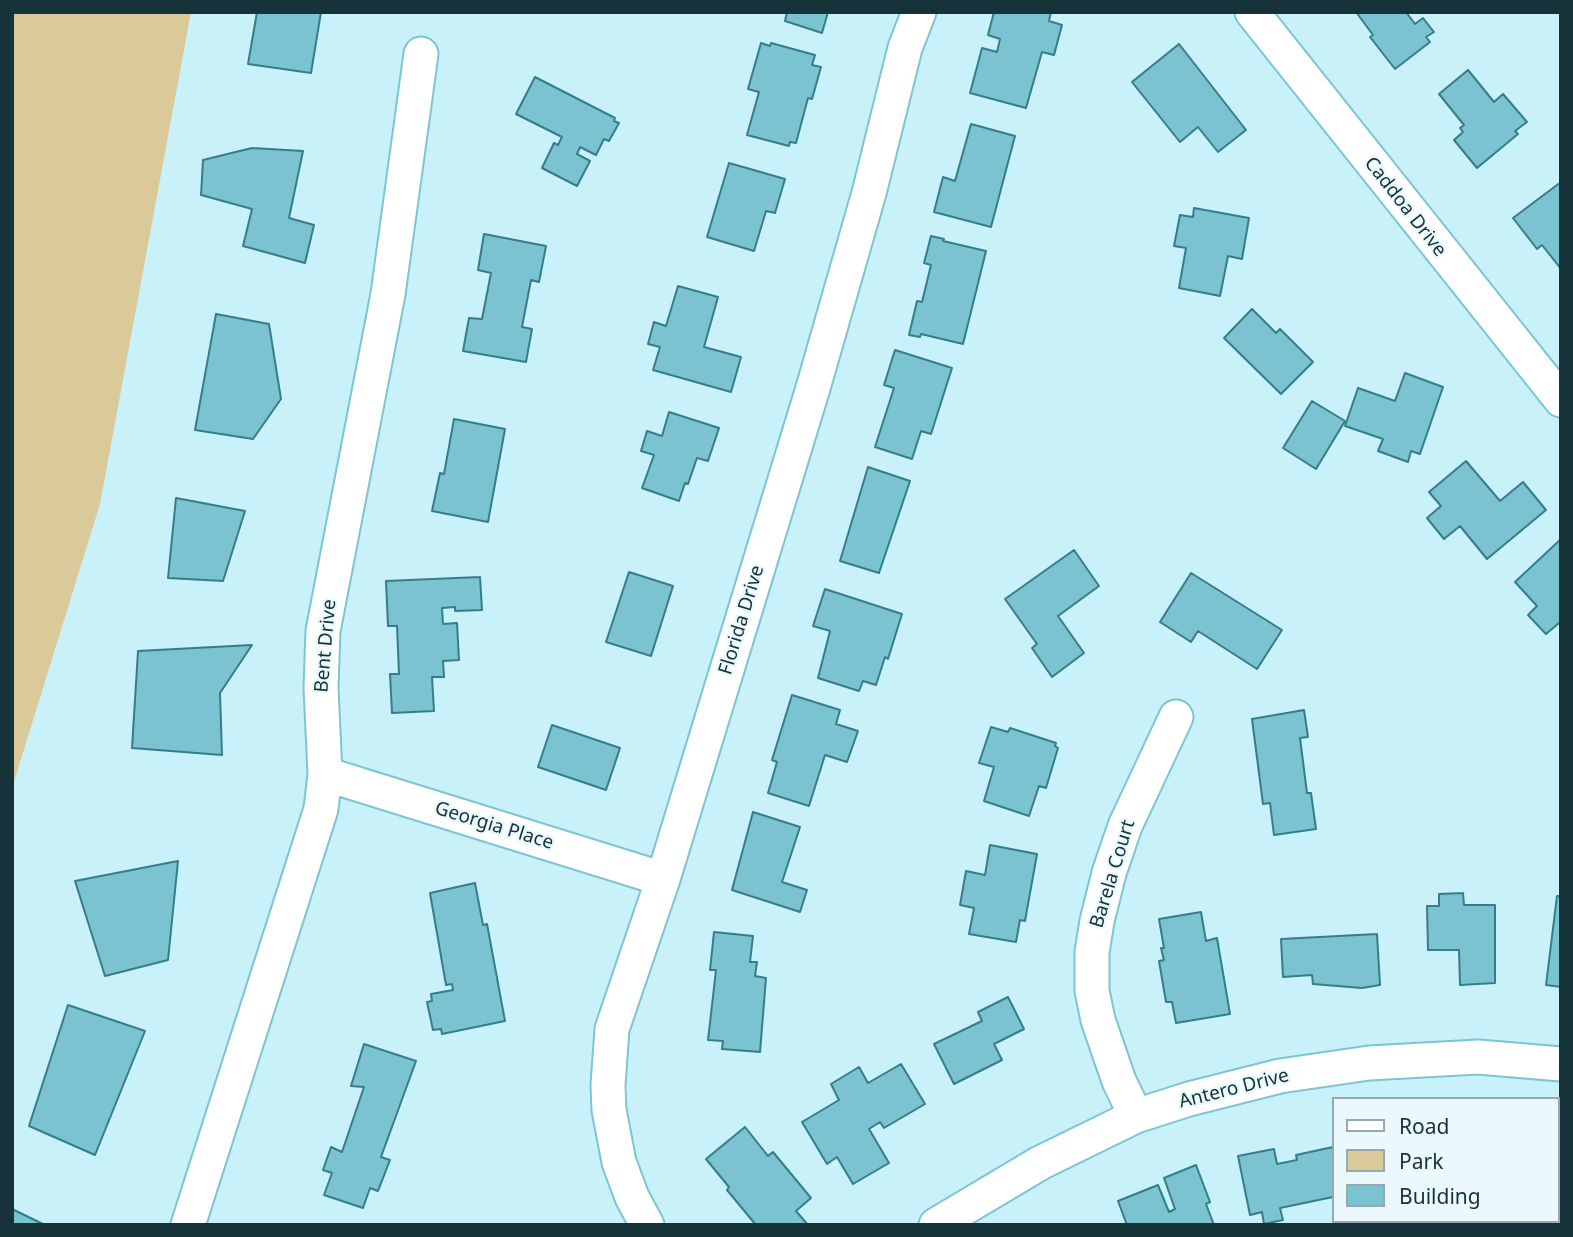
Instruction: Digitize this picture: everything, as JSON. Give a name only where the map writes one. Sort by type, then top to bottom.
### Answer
[{"type":"street","name":"Florida Drive","points":[[647,1225],[632,1197],[619,1163],[609,1110],[612,1029],[663,879],[813,388],[869,193],[905,48],[919,12]]},
{"type":"street","name":"Caddoa Drive","points":[[1252,12],[1561,400]]},
{"type":"street","name":"Bent Drive","points":[[188,1225],[321,809],[325,774],[321,688],[323,631],[388,294],[421,54]]},
{"type":"street","name":"Barela Court","points":[[1136,1116],[1119,1081],[1098,1020],[1092,991],[1092,952],[1100,909],[1125,826],[1176,717]]},
{"type":"street","name":"Georgia Place","points":[[325,774],[663,879]]},
{"type":"street","name":"Antero Drive","points":[[936,1225],[1040,1163],[1136,1116],[1189,1099],[1280,1076],[1369,1063],[1478,1057],[1561,1063]]},
{"type":"green space","points":[[12,12],[191,12],[100,504],[12,788]]},
{"type":"building","points":[[257,12],[321,12],[311,73],[248,64]]},
{"type":"building","points":[[787,12],[828,12],[822,33],[785,21]]},
{"type":"building","points":[[994,12],[1051,12],[1049,21],[1062,25],[1054,55],[1042,52],[1026,108],[970,93],[982,48],[997,52],[1000,39],[988,35]]},
{"type":"building","points":[[1356,12],[1406,12],[1415,24],[1423,18],[1434,32],[1426,37],[1430,42],[1395,69],[1370,37],[1373,35]]},
{"type":"building","points":[[761,43],[770,46],[771,43],[815,55],[812,65],[821,67],[812,99],[808,98],[796,143],[790,142],[789,146],[747,135],[759,92],[748,89]]},
{"type":"building","points":[[1179,44],[1246,130],[1218,152],[1198,127],[1180,142],[1132,82]]},
{"type":"building","points":[[1468,70],[1494,102],[1503,94],[1527,122],[1515,131],[1518,134],[1477,168],[1454,140],[1463,132],[1460,128],[1464,125],[1439,94]]},
{"type":"building","points":[[535,77],[615,118],[614,121],[619,123],[609,141],[604,139],[596,155],[580,147],[577,154],[590,161],[577,186],[542,168],[554,143],[558,145],[562,137],[516,114]]},
{"type":"building","points":[[971,124],[1015,136],[991,227],[934,212],[943,177],[955,181]]},
{"type":"building","points":[[252,148],[303,151],[289,218],[314,225],[305,263],[243,246],[252,209],[201,195],[203,160]]},
{"type":"building","points":[[729,163],[785,179],[775,213],[766,211],[754,251],[707,237]]},
{"type":"building","points":[[1561,182],[1561,269],[1542,245],[1537,249],[1513,218]]},
{"type":"building","points":[[1194,208],[1249,218],[1242,259],[1228,256],[1220,296],[1179,288],[1186,248],[1174,246],[1180,215],[1193,217]]},
{"type":"building","points":[[484,234],[546,246],[539,282],[531,280],[522,327],[532,329],[526,362],[463,351],[469,318],[482,319],[491,273],[478,270]]},
{"type":"building","points":[[931,236],[986,251],[963,344],[921,334],[920,337],[909,335],[917,301],[922,302],[931,265],[924,263]]},
{"type":"building","points":[[678,286],[718,297],[704,347],[741,357],[731,392],[653,370],[660,347],[648,344],[654,322],[666,326]]},
{"type":"building","points":[[1252,309],[1276,333],[1280,329],[1313,362],[1281,394],[1224,338]]},
{"type":"building","points":[[216,314],[269,324],[281,399],[253,439],[195,430]]},
{"type":"building","points":[[895,350],[952,368],[931,434],[921,431],[912,459],[875,447],[894,388],[884,385]]},
{"type":"building","points":[[1405,373],[1443,387],[1420,454],[1411,451],[1408,462],[1378,451],[1383,439],[1345,426],[1358,388],[1395,401]]},
{"type":"building","points":[[1312,401],[1345,421],[1316,469],[1283,448]]},
{"type":"building","points":[[669,412],[719,428],[708,461],[697,458],[679,501],[642,488],[654,455],[641,451],[647,431],[662,436]]},
{"type":"building","points":[[454,419],[505,429],[488,522],[432,511],[440,473],[444,474]]},
{"type":"building","points":[[1466,461],[1500,501],[1523,482],[1546,510],[1487,559],[1460,526],[1444,539],[1427,518],[1441,506],[1429,492]]},
{"type":"building","points":[[868,467],[910,481],[879,573],[840,561]]},
{"type":"building","points":[[176,498],[245,511],[223,581],[168,578]]},
{"type":"building","points":[[1561,539],[1561,625],[1559,623],[1546,634],[1528,615],[1537,606],[1515,582]]},
{"type":"building","points":[[1074,550],[1099,586],[1058,616],[1084,653],[1052,677],[1032,648],[1037,644],[1005,599]]},
{"type":"building","points":[[629,572],[673,586],[651,656],[606,642]]},
{"type":"building","points":[[1191,573],[1282,630],[1257,669],[1198,631],[1191,642],[1160,622]]},
{"type":"building","points":[[480,577],[482,610],[455,611],[455,607],[442,608],[443,624],[457,623],[459,660],[443,661],[444,677],[432,677],[434,711],[392,713],[390,674],[399,674],[397,626],[388,626],[386,581]]},
{"type":"building","points":[[825,589],[902,614],[888,659],[885,657],[876,685],[863,681],[859,691],[818,678],[830,631],[813,626]]},
{"type":"building","points":[[252,645],[220,693],[222,755],[132,748],[138,651]]},
{"type":"building","points":[[792,695],[840,710],[836,724],[858,731],[847,762],[825,755],[809,806],[768,793],[777,762],[772,760]]},
{"type":"building","points":[[1304,710],[1308,737],[1300,738],[1307,793],[1311,793],[1316,829],[1274,835],[1270,803],[1263,804],[1252,719]]},
{"type":"building","points":[[552,725],[620,748],[606,790],[538,767]]},
{"type":"building","points":[[991,727],[1008,732],[1010,728],[1056,743],[1058,748],[1046,788],[1039,786],[1029,816],[984,801],[994,767],[979,763]]},
{"type":"building","points":[[753,812],[800,827],[782,882],[807,890],[800,912],[732,890]]},
{"type":"building","points":[[990,845],[1037,854],[1025,921],[1020,920],[1016,942],[969,934],[974,908],[960,905],[966,871],[985,875]]},
{"type":"building","points":[[178,861],[168,960],[105,976],[75,881]]},
{"type":"building","points":[[475,883],[483,925],[487,924],[505,1021],[442,1034],[441,1029],[433,1030],[427,1002],[432,1001],[431,994],[453,990],[452,984],[446,985],[430,893]]},
{"type":"building","points":[[1463,893],[1464,905],[1495,905],[1495,983],[1460,985],[1459,950],[1428,950],[1427,906],[1439,906],[1439,894]]},
{"type":"building","points":[[1557,896],[1561,896],[1561,987],[1546,985]]},
{"type":"building","points":[[1201,912],[1206,941],[1217,938],[1230,1014],[1176,1023],[1172,1002],[1166,1002],[1159,961],[1164,960],[1161,948],[1164,948],[1159,919]]},
{"type":"building","points":[[714,932],[753,936],[750,962],[757,962],[755,976],[766,978],[760,1052],[722,1049],[723,1041],[708,1040],[716,970],[710,970]]},
{"type":"building","points":[[1377,934],[1380,985],[1362,988],[1313,984],[1312,975],[1283,977],[1281,939]]},
{"type":"building","points":[[1008,997],[1024,1029],[994,1044],[1002,1060],[954,1084],[934,1044],[982,1021],[978,1012]]},
{"type":"building","points":[[68,1005],[145,1031],[95,1155],[29,1126]]},
{"type":"building","points":[[364,1044],[416,1061],[381,1157],[390,1160],[378,1191],[370,1188],[363,1208],[324,1195],[332,1173],[323,1170],[331,1147],[342,1152],[364,1087],[351,1086]]},
{"type":"building","points":[[901,1064],[925,1104],[884,1128],[880,1122],[869,1129],[889,1163],[853,1184],[837,1157],[827,1164],[802,1122],[839,1100],[831,1084],[859,1067],[868,1083]]},
{"type":"building","points":[[745,1127],[768,1156],[773,1152],[811,1198],[796,1211],[808,1225],[756,1225],[706,1159]]},
{"type":"building","points":[[1561,1133],[1561,1225],[1555,1225],[1559,1223]]},
{"type":"building","points":[[1332,1147],[1332,1197],[1280,1208],[1283,1220],[1264,1224],[1262,1212],[1250,1215],[1238,1156],[1274,1149],[1277,1164],[1297,1160],[1296,1155]]},
{"type":"building","points":[[1196,1165],[1210,1202],[1206,1204],[1214,1225],[1127,1225],[1118,1201],[1158,1185],[1169,1212],[1175,1209],[1164,1178]]},
{"type":"building","points":[[12,1209],[45,1225],[12,1225]]}]
